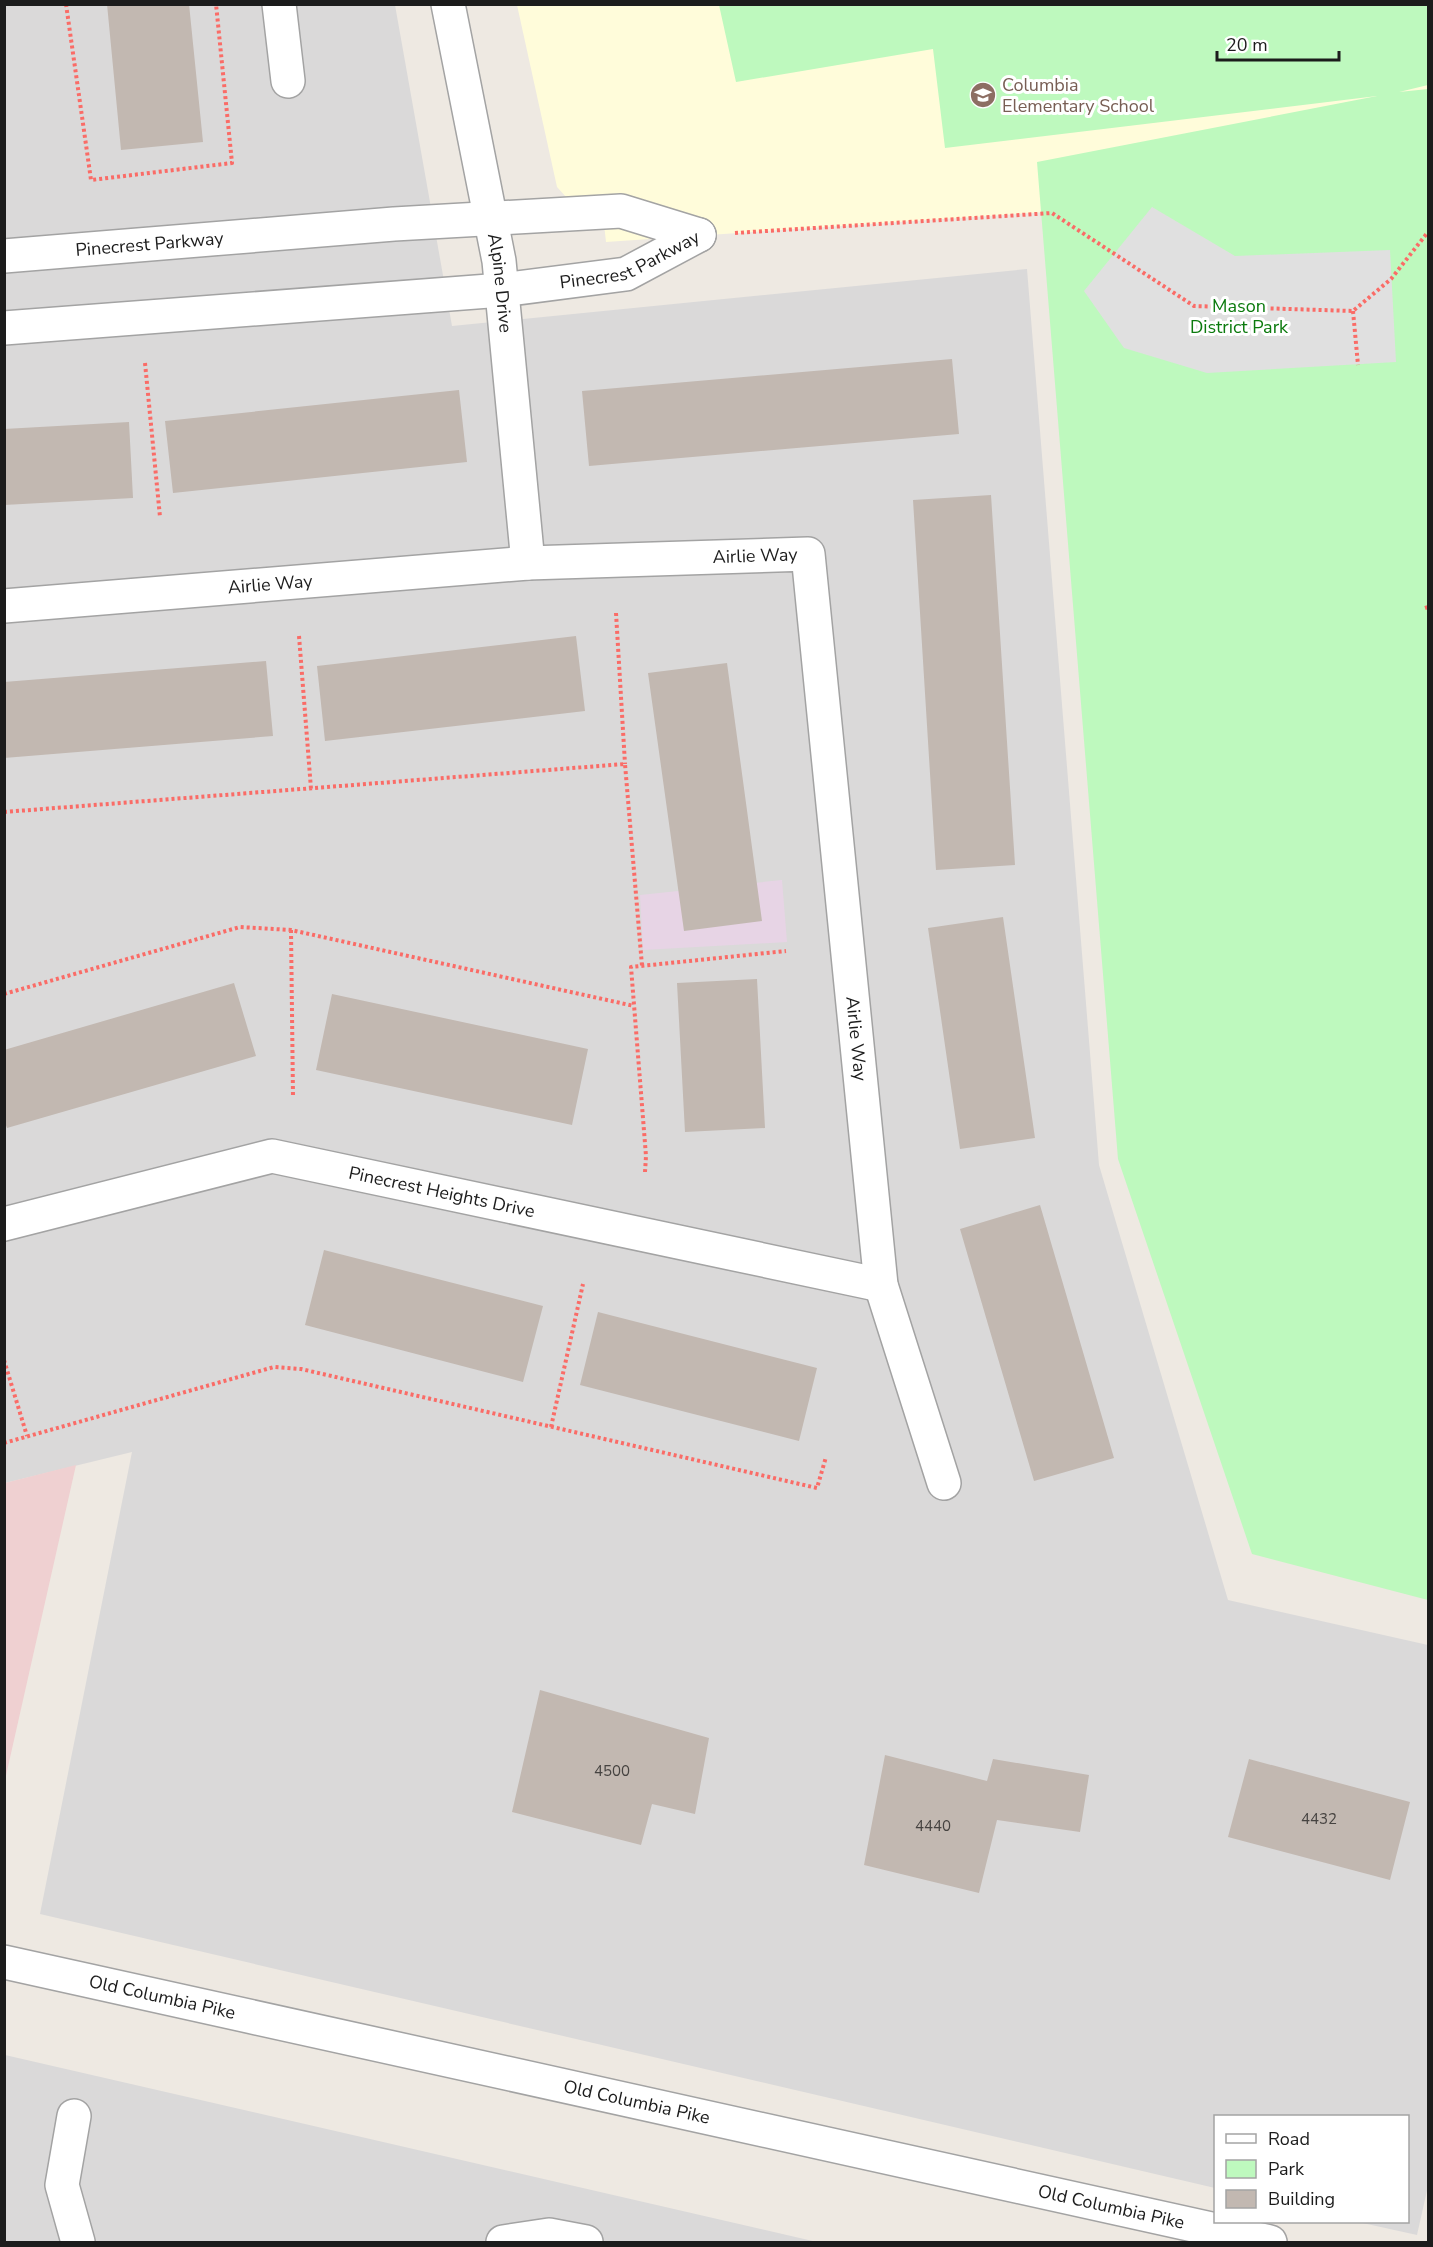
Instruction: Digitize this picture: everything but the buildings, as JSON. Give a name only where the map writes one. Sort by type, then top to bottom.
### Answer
[{"type":"street","points":[[279,4],[288,81]]},
{"type":"street","name":"Alpine Drive","points":[[448,4],[499,261],[528,563]]},
{"type":"street","name":"Pinecrest Parkway","points":[[4,256],[490,218],[621,212],[699,235]]},
{"type":"street","name":"Pinecrest Parkway","points":[[4,328],[502,290],[626,274],[699,235]]},
{"type":"street","name":"Airlie Way","points":[[4,606],[528,563],[808,554],[881,1285]]},
{"type":"street","name":"Pinecrest Heights Drive","points":[[4,1224],[272,1156],[881,1285]]},
{"type":"street","points":[[881,1285],[944,1483]]},
{"type":"street","name":"Old Columbia Pike","points":[[4,1962],[1270,2242]]},
{"type":"street","points":[[74,2116],[62,2185],[78,2242]]},
{"type":"street","points":[[503,2242],[549,2235],[586,2242]]},
{"type":"path","points":[[66,4],[91,180],[232,163],[216,4]]},
{"type":"path","points":[[699,235],[1052,213],[1194,306],[1353,311],[1391,279],[1428,232]]},
{"type":"path","points":[[1353,311],[1358,364]]},
{"type":"path","points":[[145,363],[160,517]]},
{"type":"path","points":[[616,614],[625,765],[642,966]]},
{"type":"path","points":[[299,636],[311,789]]},
{"type":"path","points":[[4,812],[625,765]]},
{"type":"path","points":[[4,994],[240,927],[291,930],[634,1006]]},
{"type":"path","points":[[291,930],[293,1096]]},
{"type":"path","points":[[645,1172],[646,1156],[631,967],[786,951]]},
{"type":"path","points":[[551,1427],[583,1284]]},
{"type":"path","points":[[4,1360],[27,1436]]},
{"type":"path","points":[[4,1443],[274,1367],[301,1369],[817,1488],[826,1456]]},
{"type":"shaded area","points":[[5,5],[395,5],[452,326],[1027,269],[1099,1165],[1228,1600],[1428,1645],[1428,2186],[1417,2235],[1363,2223],[1409,2223],[1409,2115],[1214,2115],[1214,2188],[40,1914],[132,1452],[5,1483]]},
{"type":"shaded area","name":"Columbia Elementary School","points":[[517,5],[1428,5],[1428,186],[606,242],[602,206],[567,198],[557,187]]},
{"type":"shaded area","points":[[1152,207],[1235,256],[1390,250],[1396,362],[1207,373],[1124,348],[1084,291]]},
{"type":"shaded area","points":[[782,880],[787,942],[643,950],[640,895]]},
{"type":"shaded area","points":[[76,1465],[5,1780],[5,1483]]},
{"type":"shaded area","points":[[5,2055],[817,2242],[5,2242]]},
{"type":"green space","name":"Mason District Park","points":[[719,5],[1428,5],[1428,85],[1399,92],[1428,89],[1428,1600],[1252,1554],[1118,1159],[1037,162],[1377,96],[945,148],[933,49],[736,82]]},
{"type":"place","name":"Columbia Elementary School","points":[[983,95]]}]
